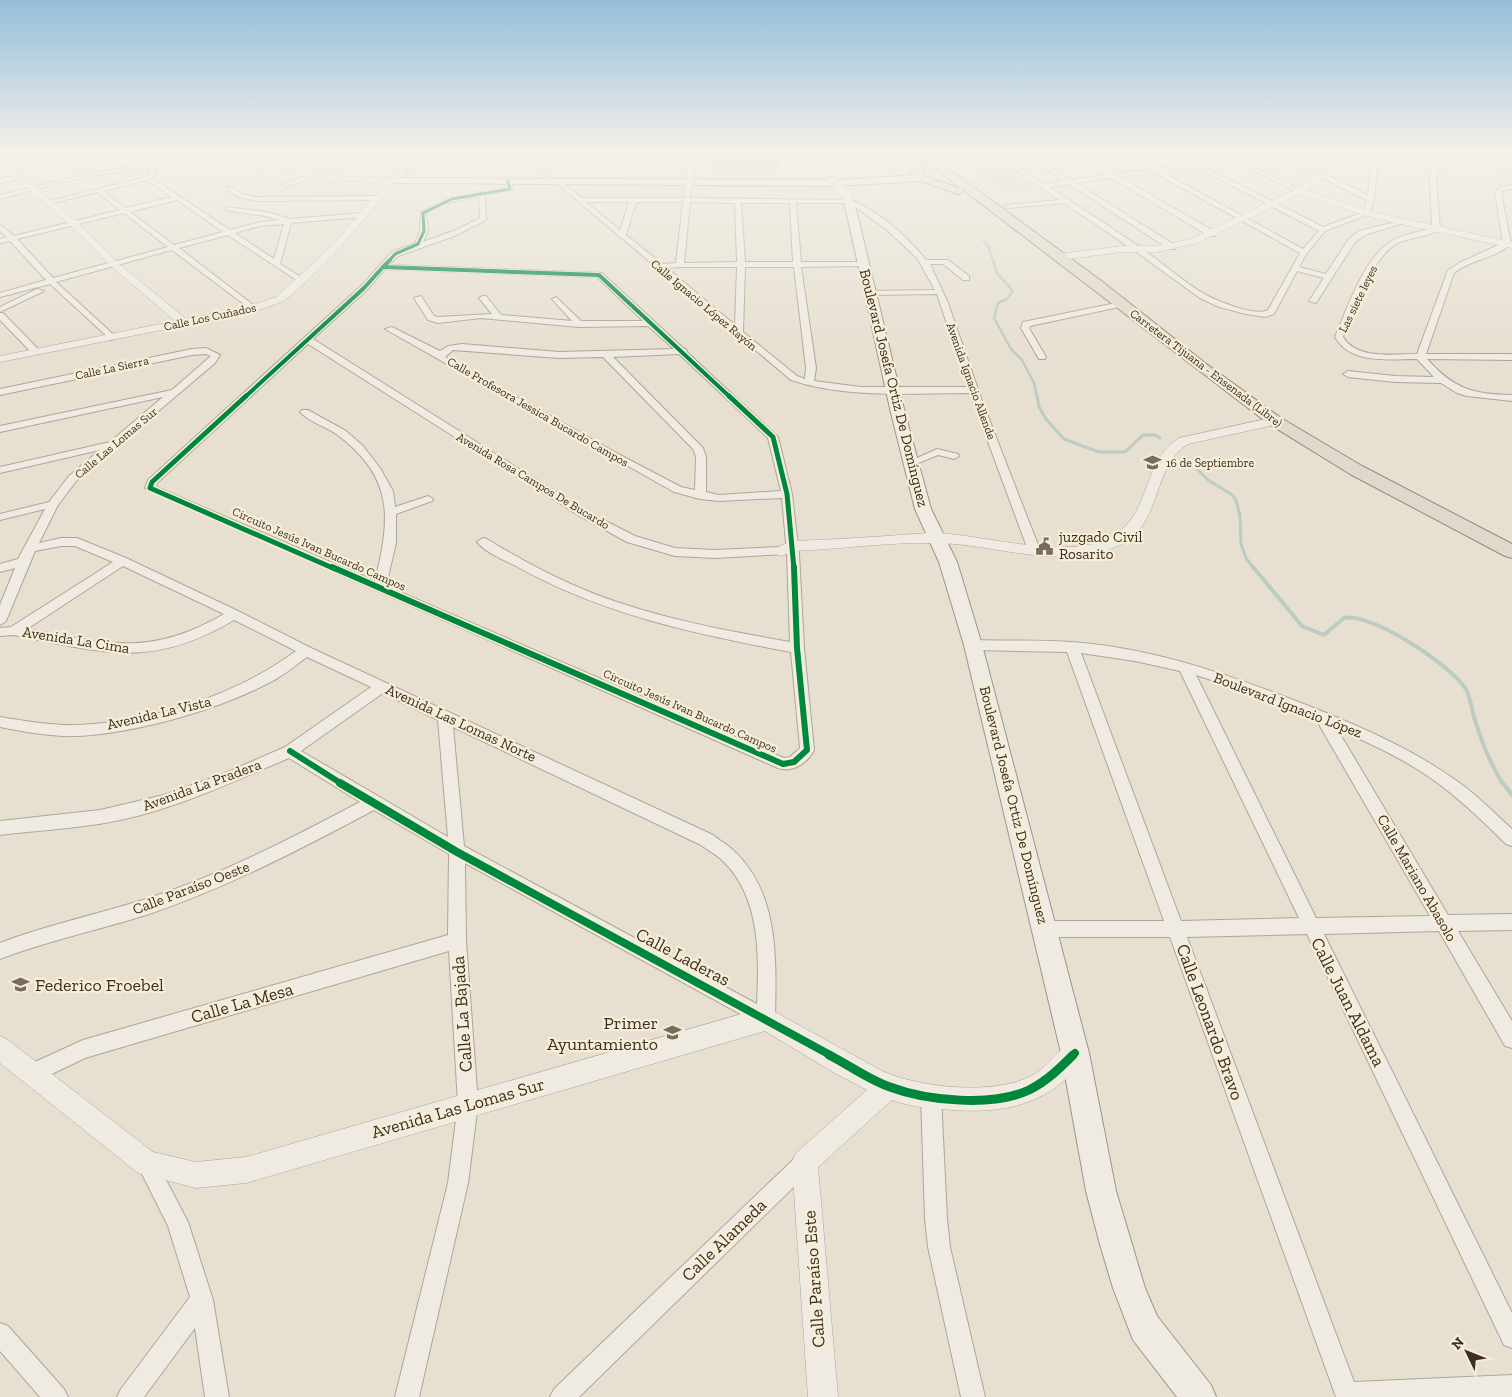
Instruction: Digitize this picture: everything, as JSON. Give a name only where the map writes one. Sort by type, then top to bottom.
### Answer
[{"type":"highway","name":"Carretera Tijuana - Ensenada (Libre)","points":[[1009,217],[1263,396],[1346,448],[1441,499]]},
{"type":"highway","points":[[1016,217],[1026,220]]},
{"type":"highway","name":"Carretera Tijuana - Ensenada (Libre)","points":[[1022,217],[1121,304],[1274,421],[1356,470],[1512,552]]},
{"type":"main road","name":"Boulevard Josefa Ortiz De Domínguez","points":[[852,217],[862,264],[923,509],[948,562],[973,645],[1075,1053],[1102,1191],[1129,1288],[1146,1328],[1199,1397]]},
{"type":"street","points":[[66,217],[114,264],[184,322]]},
{"type":"street","points":[[0,241],[96,217]]},
{"type":"street","points":[[135,217],[253,309]]},
{"type":"street","points":[[206,217],[301,281]]},
{"type":"street","points":[[278,217],[288,220]]},
{"type":"street","points":[[0,295],[270,222],[329,217]]},
{"type":"street","name":"Calle Los Cuñados","points":[[0,358],[253,309],[280,299],[334,249],[361,217]]},
{"type":"street","points":[[413,247],[418,244],[424,231],[423,217]]},
{"type":"street","name":"Circuito Jesús Ivan Bucardo Campos","points":[[382,267],[599,275],[683,351],[773,438],[787,494],[788,550],[806,750],[794,762],[783,764],[150,488],[152,482],[364,288],[382,267],[398,251],[470,228],[484,219],[484,217]]},
{"type":"street","name":"Calle Ignacio López Rayón","points":[[600,217],[788,374],[800,381],[862,390],[893,391],[933,388],[973,390]]},
{"type":"street","points":[[622,236],[628,217]]},
{"type":"street","points":[[680,265],[685,217]]},
{"type":"street","points":[[739,217],[741,264],[739,333]]},
{"type":"street","points":[[794,217],[795,248],[811,368],[809,383]]},
{"type":"street","name":"Avenida Ignacio Allende","points":[[874,217],[924,262],[939,292],[973,390],[1034,550]]},
{"type":"street","points":[[1090,217],[1210,300],[1238,310],[1265,315],[1271,312],[1304,252],[1323,230],[1354,217]]},
{"type":"street","points":[[1125,217],[1172,247]]},
{"type":"street","points":[[1183,217],[1212,234]]},
{"type":"street","points":[[1240,217],[1304,252]]},
{"type":"street","points":[[1067,256],[1172,247],[1212,234],[1246,217]]},
{"type":"street","points":[[1298,217],[1323,230]]},
{"type":"street","points":[[1386,217],[1509,244]]},
{"type":"street","points":[[1435,217],[1436,229]]},
{"type":"street","points":[[1503,217],[1509,244]]},
{"type":"street","points":[[276,265],[288,220]]},
{"type":"street","points":[[1313,301],[1345,249],[1362,233],[1404,222]]},
{"type":"street","points":[[0,227],[53,282],[111,337]]},
{"type":"street","name":"Las siete leyes","points":[[1436,229],[1398,241],[1390,245],[1382,254],[1363,287],[1340,337],[1342,343],[1348,349],[1370,356],[1420,358],[1512,357]]},
{"type":"street","points":[[1509,244],[1488,255],[1458,265],[1451,272],[1420,358],[1441,380],[1453,389],[1485,397],[1512,398]]},
{"type":"street","points":[[924,262],[945,262],[966,278]]},
{"type":"street","points":[[658,267],[741,264],[862,264]]},
{"type":"street","points":[[1294,268],[1327,277]]},
{"type":"street","points":[[0,310],[53,282]]},
{"type":"street","points":[[870,293],[939,292]]},
{"type":"street","points":[[418,298],[431,318],[434,319],[473,316],[579,324],[650,323]]},
{"type":"street","points":[[483,298],[498,317]]},
{"type":"street","points":[[556,299],[579,324]]},
{"type":"street","points":[[1042,357],[1025,328],[1026,324],[1121,304]]},
{"type":"street","points":[[0,315],[36,352]]},
{"type":"street","points":[[389,329],[440,355]]},
{"type":"street","name":"Avenida Rosa Campos De Bucardo","points":[[308,340],[574,508],[632,539],[675,552],[715,554],[938,542],[961,542],[1034,550]]},
{"type":"street","name":"Calle Profesora Jessica Bucardo Campos","points":[[683,351],[606,355],[530,354],[462,347],[451,348],[440,355],[441,358],[678,490],[700,496],[718,498],[787,494]]},
{"type":"street","name":"Calle La Sierra","points":[[0,392],[192,352],[212,352],[216,355],[212,362]]},
{"type":"street","points":[[606,355],[698,448],[701,457],[700,496]]},
{"type":"street","name":"Calle Las Lomas Sur","points":[[0,621],[30,548],[53,504],[73,478],[212,362]]},
{"type":"street","points":[[1348,374],[1395,379],[1441,380]]},
{"type":"street","points":[[0,429],[177,391]]},
{"type":"street","points":[[305,412],[342,433],[360,448],[375,468],[388,491],[391,512],[390,543],[380,588]]},
{"type":"street","points":[[1034,550],[1078,550],[1103,547],[1121,539],[1133,530],[1141,516],[1165,457],[1173,445],[1193,438],[1274,421]]},
{"type":"street","points":[[0,470],[112,444]]},
{"type":"street","points":[[911,463],[937,452],[954,456]]},
{"type":"street","points":[[391,512],[428,499]]},
{"type":"street","points":[[0,517],[53,504]]},
{"type":"street","name":"Avenida Las Lomas Norte","points":[[30,548],[61,542],[77,542],[234,614],[306,651],[707,840],[721,849],[733,861],[749,883],[764,924],[767,945],[766,1019]]},
{"type":"street","points":[[483,542],[518,563],[567,587],[606,602],[678,624],[797,648]]},
{"type":"street","points":[[0,568],[23,562]]},
{"type":"street","points":[[14,631],[122,562]]},
{"type":"street","name":"Avenida La Cima","points":[[0,632],[14,631],[109,648],[140,649],[169,644],[209,628],[234,614]]},
{"type":"street","name":"Boulevard Ignacio López","points":[[973,645],[1072,647],[1135,656],[1242,684],[1370,737],[1415,761],[1457,789],[1512,838]]},
{"type":"street","name":"Calle Leonardo Bravo","points":[[1072,647],[1348,1396]]},
{"type":"street","name":"Avenida La Vista","points":[[0,722],[54,730],[93,728],[153,717],[227,696],[270,676],[306,651]]},
{"type":"street","name":"Calle Juan Aldama","points":[[1184,668],[1512,1337]]},
{"type":"street","name":"Avenida La Pradera","points":[[0,828],[100,817],[166,801],[228,778],[290,751],[383,686]]},
{"type":"street","name":"Calle La Bajada","points":[[407,1397],[458,1184],[468,1104],[457,940],[457,852],[445,716]]},
{"type":"street","name":"Calle Mariano Abasolo","points":[[1322,717],[1512,1039]]},
{"type":"street","name":"Calle Laderas","points":[[290,751],[372,803],[457,852],[888,1087],[909,1093],[977,1101],[1010,1096],[1042,1083],[1075,1053]]},
{"type":"street","name":"Calle Paraíso Oeste","points":[[0,951],[24,941],[149,906],[218,880],[273,856],[372,803]]},
{"type":"street","points":[[1045,929],[1310,927],[1442,922],[1512,922]]},
{"type":"street","name":"Calle La Mesa","points":[[31,1074],[83,1049],[457,940]]},
{"type":"street","name":"Avenida Las Lomas Sur","points":[[147,1164],[196,1175],[246,1170],[766,1019]]},
{"type":"street","points":[[0,1048],[147,1164],[177,1222],[202,1300],[217,1397]]},
{"type":"street","name":"Calle Alameda","points":[[562,1397],[805,1162],[888,1087]]},
{"type":"street","points":[[931,1096],[936,1219],[939,1247],[974,1397]]},
{"type":"street","name":"Calle Paraíso Este","points":[[805,1162],[823,1397]]},
{"type":"street","points":[[129,1397],[202,1300]]},
{"type":"street","points":[[0,1334],[56,1397]]},
{"type":"street","points":[[1348,1396],[1512,1387]]},
{"type":"waterway","points":[[983,240],[989,248],[993,261]]},
{"type":"waterway","points":[[993,260],[997,273],[1013,291],[1007,299],[998,303],[994,318],[1011,349],[1022,360],[1034,383],[1037,397]]},
{"type":"waterway","points":[[1037,396],[1039,407],[1046,419],[1064,439],[1099,452],[1125,452],[1143,435],[1155,435],[1160,438]]},
{"type":"waterway","points":[[1187,459],[1208,480],[1231,494],[1236,500],[1240,515],[1241,544],[1246,558],[1254,569]]},
{"type":"waterway","points":[[1253,567],[1302,626],[1324,635],[1344,618],[1357,618],[1392,632],[1430,656],[1446,669],[1467,691],[1483,743],[1503,784]]},
{"type":"waterway","points":[[1503,783],[1512,795]]},
{"type":"cycle path","points":[[383,267],[395,254],[418,244],[424,231],[423,217]]},
{"type":"cycle path","points":[[383,267],[599,275],[773,437],[787,494],[793,554],[797,648],[807,750],[794,762],[783,764],[150,488],[152,482],[364,288],[383,267]]},
{"type":"cycle path","points":[[290,751],[372,803],[457,852],[889,1087],[946,1099],[968,1100],[1009,1096],[1027,1091],[1043,1082],[1075,1053]]},
{"type":"place","name":"16 de Septiembre","points":[[1152,463]]},
{"type":"place","name":"juzgado Civil Rosarito","points":[[1045,546]]},
{"type":"place","name":"Federico Froebel","points":[[21,985]]},
{"type":"place","name":"Primer Ayuntamiento","points":[[672,1033]]}]
